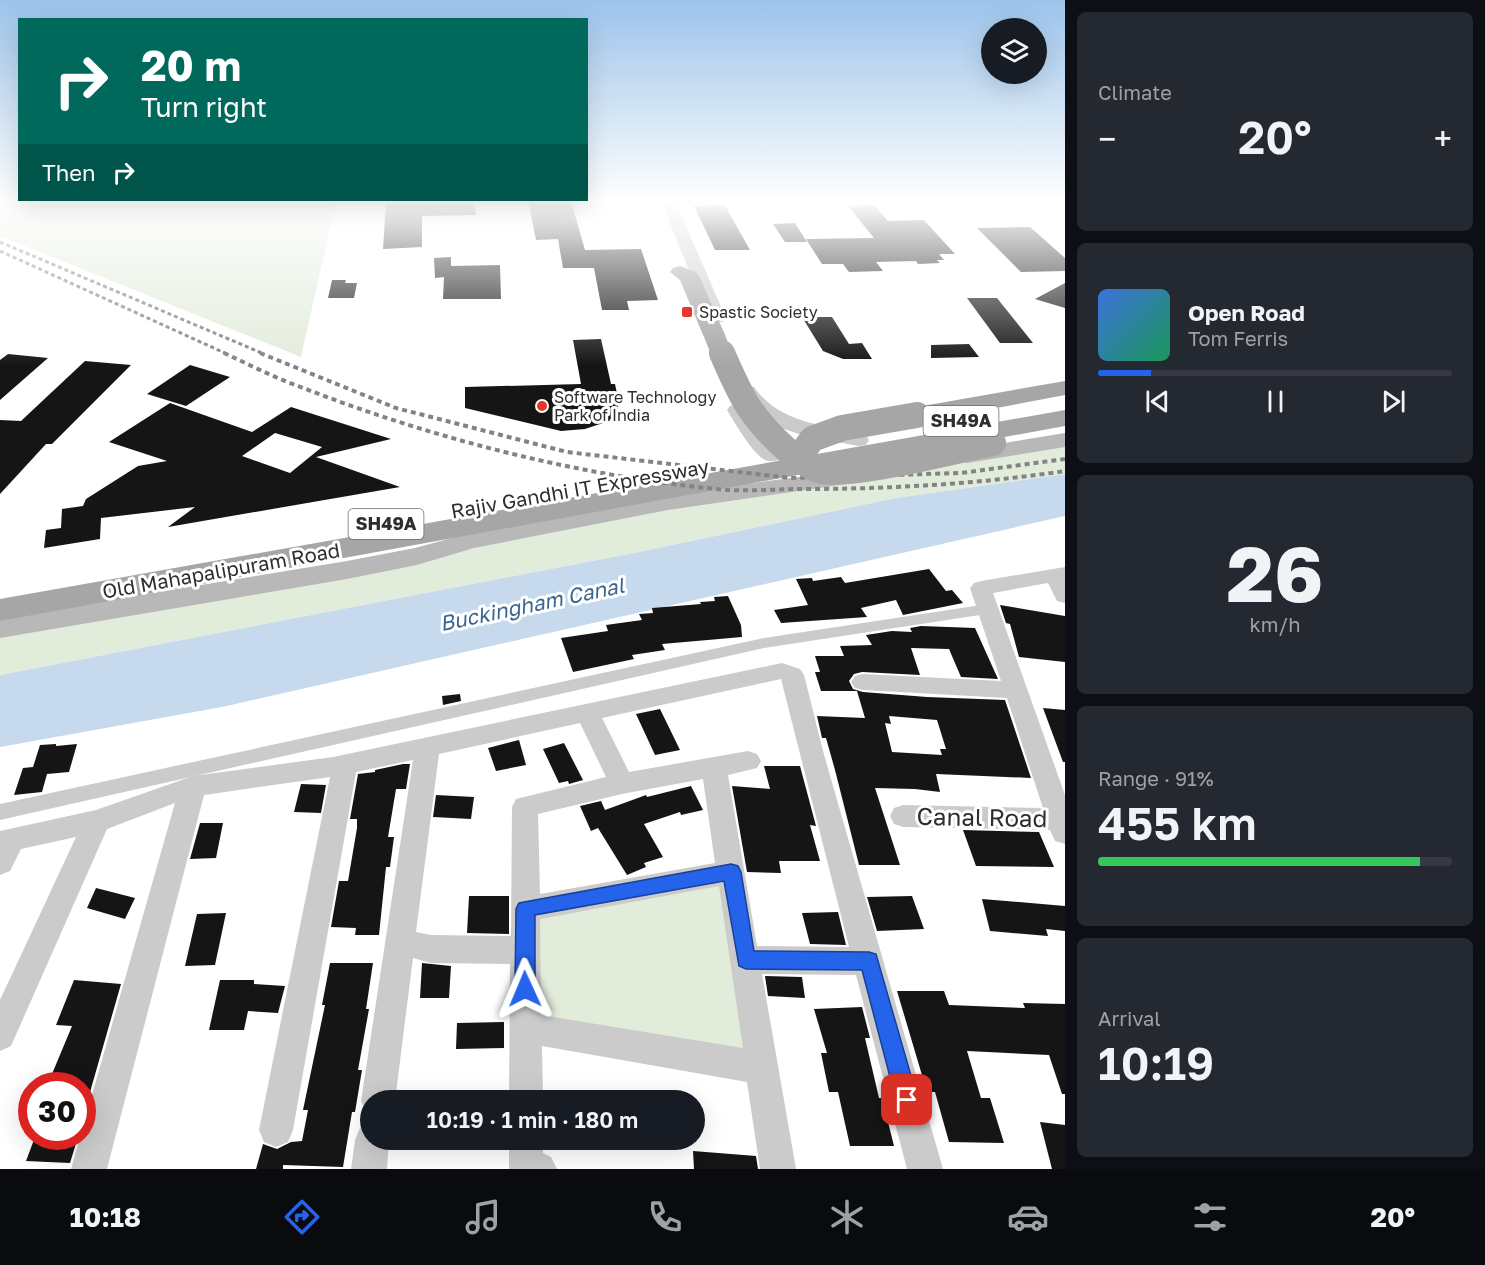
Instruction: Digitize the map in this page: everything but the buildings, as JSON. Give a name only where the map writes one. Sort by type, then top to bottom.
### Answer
[{"type":"main road","points":[[680,272],[689,276],[743,401],[766,431],[774,450],[818,470],[848,472],[997,437],[1065,430]]},
{"type":"main road","points":[[774,450],[842,428],[1065,388]]},
{"type":"main road","name":"SH49A","points":[[858,440],[1065,402]]},
{"type":"main road","name":"SH49A","points":[[997,437],[1065,418]]},
{"type":"main road","name":"Old Mahapalipuram Road","points":[[0,610],[430,525],[474,533],[997,437]]},
{"type":"main road","name":"Rajiv Gandhi IT Expressway","points":[[430,525],[774,450],[858,440]]},
{"type":"main road","points":[[0,628],[347,570],[417,556],[474,533],[668,501],[850,477],[1065,440]]},
{"type":"main road","name":"SH49A","points":[[0,593],[375,535]]},
{"type":"street","points":[[674,256],[732,402],[774,450],[801,428]]},
{"type":"street","points":[[691,256],[752,402],[778,419],[801,428],[858,440]]},
{"type":"street","name":"Canal Road","points":[[903,816],[1063,826],[981,588],[1062,582]]},
{"type":"street","points":[[0,812],[764,643],[988,609]]},
{"type":"street","points":[[0,863],[6,840],[97,821],[193,786],[345,765],[588,715],[782,671],[792,675],[810,751],[925,1169]]},
{"type":"street","points":[[863,682],[1016,690]]},
{"type":"street","points":[[588,715],[622,784]]},
{"type":"street","points":[[379,1090],[427,748]]},
{"type":"street","points":[[526,1090],[525,807],[622,784],[748,761]]},
{"type":"street","points":[[276,1130],[345,765]]},
{"type":"street","points":[[714,769],[778,1169]]},
{"type":"street","points":[[89,1169],[193,786]]},
{"type":"street","points":[[0,1035],[97,821]]},
{"type":"street","points":[[525,909],[731,872]]},
{"type":"street","points":[[399,941],[431,949],[525,950]]},
{"type":"street","points":[[746,960],[869,961]]},
{"type":"street","points":[[526,1028],[763,1068]]},
{"type":"street","points":[[369,1169],[371,1150]]},
{"type":"street","points":[[526,1150],[526,1167],[539,1169]]},
{"type":"green space","points":[[49,256],[324,256],[301,357]]},
{"type":"green space","points":[[1065,436],[1065,474],[896,498],[639,552],[0,675],[0,634]]},
{"type":"green space","points":[[726,880],[753,1056],[536,1020],[536,915]]},
{"type":"water","name":"Buckingham Canal","points":[[1065,474],[1065,516],[222,707],[0,747],[0,675],[639,552],[896,498]]},
{"type":"railway","points":[[10,256],[227,354]]},
{"type":"railway","points":[[32,256],[264,354]]},
{"type":"railway","points":[[224,353],[279,379],[348,405],[451,438],[556,464],[663,483],[737,490],[869,488],[934,485],[1065,471]]},
{"type":"railway","points":[[260,353],[396,408],[567,452],[790,478],[961,473],[1065,459]]},
{"type":"place","name":"Spastic Society","points":[[687,312]]},
{"type":"place","name":"Software Technology Park of India","points":[[542,406]]},
{"type":"route","points":[[525,989],[525,909],[731,872],[746,960],[869,961],[907,1100]]}]
